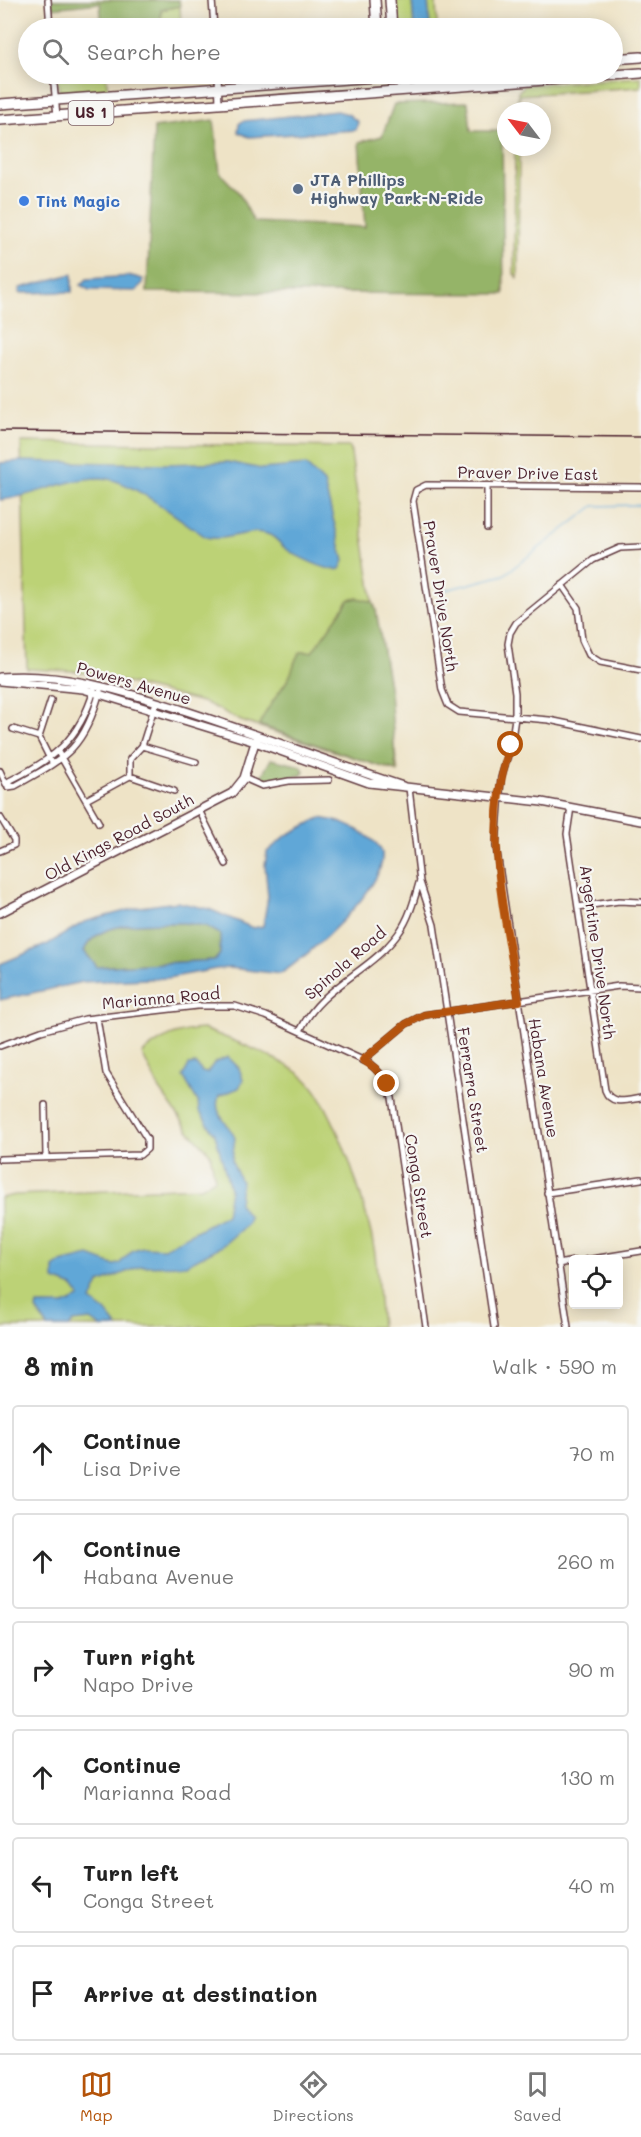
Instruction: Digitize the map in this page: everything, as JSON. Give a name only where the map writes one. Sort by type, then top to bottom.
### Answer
[{"type":"main road","points":[[375,0],[376,18]]},
{"type":"main road","points":[[390,0],[391,18]]},
{"type":"main road","points":[[623,58],[641,57]]},
{"type":"main road","name":"US 1","points":[[623,74],[641,73]]},
{"type":"main road","name":"US 1","points":[[0,104],[269,84]]},
{"type":"main road","points":[[383,84],[384,92]]},
{"type":"main road","points":[[384,92],[388,84]]},
{"type":"main road","name":"US 1","points":[[0,120],[384,92],[457,84]]},
{"type":"street","points":[[48,0],[49,18]]},
{"type":"street","points":[[212,0],[213,18]]},
{"type":"street","points":[[54,84],[57,116]]},
{"type":"street","points":[[219,84],[219,104]]},
{"type":"street","name":"Praver Drive East","points":[[416,490],[426,485],[641,487]]},
{"type":"street","points":[[487,486],[487,528]]},
{"type":"street","name":"Praver Drive North","points":[[416,490],[413,501],[442,690],[448,705],[459,712],[515,718]]},
{"type":"street","points":[[641,547],[630,546],[606,552],[562,585],[578,608],[584,646],[594,659],[641,670]]},
{"type":"street","name":"Habana Avenue","points":[[562,585],[516,623],[510,633],[508,644],[515,693],[515,718],[498,797],[496,846],[568,1327]]},
{"type":"street","name":"Powers Avenue","points":[[0,677],[62,677],[99,684],[257,734]]},
{"type":"street","name":"Powers Avenue","points":[[0,681],[68,686],[255,742]]},
{"type":"street","points":[[0,771],[6,784],[11,788],[63,759],[85,733],[99,684]]},
{"type":"street","points":[[6,784],[58,752],[76,731],[96,693]]},
{"type":"street","points":[[51,700],[39,737],[53,765]]},
{"type":"street","points":[[130,777],[130,759],[142,746],[156,702]]},
{"type":"street","points":[[515,718],[549,720],[641,739]]},
{"type":"street","points":[[13,729],[39,737]]},
{"type":"street","points":[[329,780],[290,781],[261,786],[244,778],[257,734],[409,788]]},
{"type":"street","points":[[255,742],[345,776],[393,788],[498,797],[571,807],[641,821]]},
{"type":"street","points":[[142,746],[196,762]]},
{"type":"street","points":[[58,752],[99,823]]},
{"type":"street","points":[[86,800],[130,777],[174,791]]},
{"type":"street","name":"Old Kings Road South","points":[[0,913],[232,793],[244,778]]},
{"type":"street","name":"Ferrarra Street","points":[[409,788],[420,882],[434,925],[494,1327]]},
{"type":"street","name":"Argentine Drive North","points":[[571,807],[567,834],[605,1090],[611,1099],[620,1101],[641,1098]]},
{"type":"street","points":[[199,810],[226,864]]},
{"type":"street","points":[[0,817],[14,840],[14,845],[0,851]]},
{"type":"street","name":"Spinola Road","points":[[300,1031],[316,1005],[393,941],[406,920],[420,882]]},
{"type":"street","points":[[578,907],[619,901],[641,902]]},
{"type":"street","points":[[363,1060],[415,1019],[447,1011],[590,990],[626,985],[641,987]]},
{"type":"street","name":"Marianna Road","points":[[0,1046],[56,1026],[97,1018],[226,1005],[250,1010],[363,1060]]},
{"type":"street","points":[[0,1159],[140,1155],[147,1149],[147,1139],[106,1073],[97,1018]]},
{"type":"street","name":"Conga Street","points":[[363,1060],[384,1077],[392,1098],[426,1327]]},
{"type":"street","points":[[45,1106],[46,1157]]},
{"type":"street","points":[[547,1193],[641,1179]]},
{"type":"street","points":[[617,1255],[641,1251]]},
{"type":"street","points":[[558,1264],[569,1262]]},
{"type":"green space","points":[[51,0],[179,0],[180,6],[161,10],[161,18],[101,18],[100,3],[52,8]]},
{"type":"green space","points":[[394,0],[412,0],[413,18],[396,18]]},
{"type":"green space","points":[[428,0],[436,0],[437,18],[429,18]]},
{"type":"green space","points":[[180,6],[181,18],[161,18],[161,10]]},
{"type":"green space","points":[[641,77],[641,87],[520,95],[517,102],[518,92],[525,85],[623,84],[623,78]]},
{"type":"green space","points":[[58,84],[107,84],[108,92],[60,94]]},
{"type":"green space","points":[[468,102],[471,131],[497,131],[497,156],[502,156],[504,294],[147,292],[154,128],[214,120],[220,173],[239,193],[254,222],[365,227],[359,142],[382,136],[394,104]]},
{"type":"green space","points":[[515,156],[519,156],[518,278],[514,274]]},
{"type":"green space","points":[[21,442],[350,447],[398,772],[241,721],[206,703],[74,671],[27,669]]},
{"type":"green space","points":[[358,598],[373,602],[376,610],[390,692],[396,770],[259,725],[290,676],[300,652],[312,652],[349,600]]},
{"type":"green space","points":[[271,759],[301,766],[304,771],[302,775],[268,781],[261,777]]},
{"type":"green space","points":[[143,923],[184,923],[206,926],[221,934],[220,954],[215,960],[97,967],[84,951],[101,933],[114,928]]},
{"type":"green space","points":[[203,1029],[256,1050],[296,1071],[305,1078],[328,1111],[349,1161],[372,1236],[381,1327],[0,1327],[0,1198],[15,1195],[201,1187],[215,1179],[210,1153],[189,1131],[159,1088],[142,1054],[156,1043],[171,1036]]},
{"type":"water","points":[[412,0],[428,0],[429,18],[413,18]]},
{"type":"water","points":[[337,111],[348,114],[358,122],[356,130],[249,137],[238,132],[239,124],[243,121]]},
{"type":"water","points":[[72,274],[72,292],[19,293],[20,288]]},
{"type":"water","points":[[132,276],[143,279],[143,283],[136,291],[89,290],[81,285],[87,279]]},
{"type":"water","points":[[20,461],[166,464],[228,462],[262,469],[306,465],[324,483],[344,561],[340,569],[320,566],[296,555],[272,536],[262,533],[246,533],[222,538],[206,537],[140,492],[112,480],[100,478],[75,481],[0,500],[0,463]]},
{"type":"water","points":[[320,818],[326,819],[362,832],[376,843],[382,853],[380,868],[359,902],[308,953],[280,974],[230,968],[216,969],[168,978],[82,982],[0,1000],[0,964],[48,944],[84,922],[140,907],[177,902],[209,909],[253,928],[263,926],[268,897],[265,865],[267,852],[287,835]],"holes":[[[143,923],[184,923],[206,926],[220,934],[220,954],[215,960],[97,967],[84,951],[101,933],[113,928]]]},
{"type":"water","points":[[228,1057],[239,1068],[243,1080],[239,1088],[219,1096],[217,1102],[219,1113],[235,1138],[232,1161],[241,1182],[239,1204],[249,1217],[246,1225],[222,1246],[186,1265],[141,1266],[99,1283],[91,1301],[105,1311],[118,1327],[101,1327],[91,1320],[74,1322],[69,1327],[48,1327],[36,1310],[37,1305],[64,1305],[79,1298],[73,1287],[54,1280],[54,1268],[61,1263],[89,1256],[113,1265],[119,1264],[133,1250],[143,1247],[164,1248],[226,1215],[230,1189],[215,1134],[199,1111],[198,1102],[183,1076],[189,1065],[196,1064],[202,1072],[207,1073],[214,1063]]},
{"type":"waterway","points":[[438,592],[504,575],[594,506],[641,505]]},
{"type":"railway","points":[[0,431],[641,437]]},
{"type":"place","name":"JTA Phillips Highway Park-N-Ride","points":[[298,189]]},
{"type":"place","name":"Tint Magic","points":[[24,201]]},
{"type":"route","points":[[387,1084],[375,1068],[363,1060],[406,1024],[424,1015],[519,1001],[495,834],[501,778],[511,745]]}]
